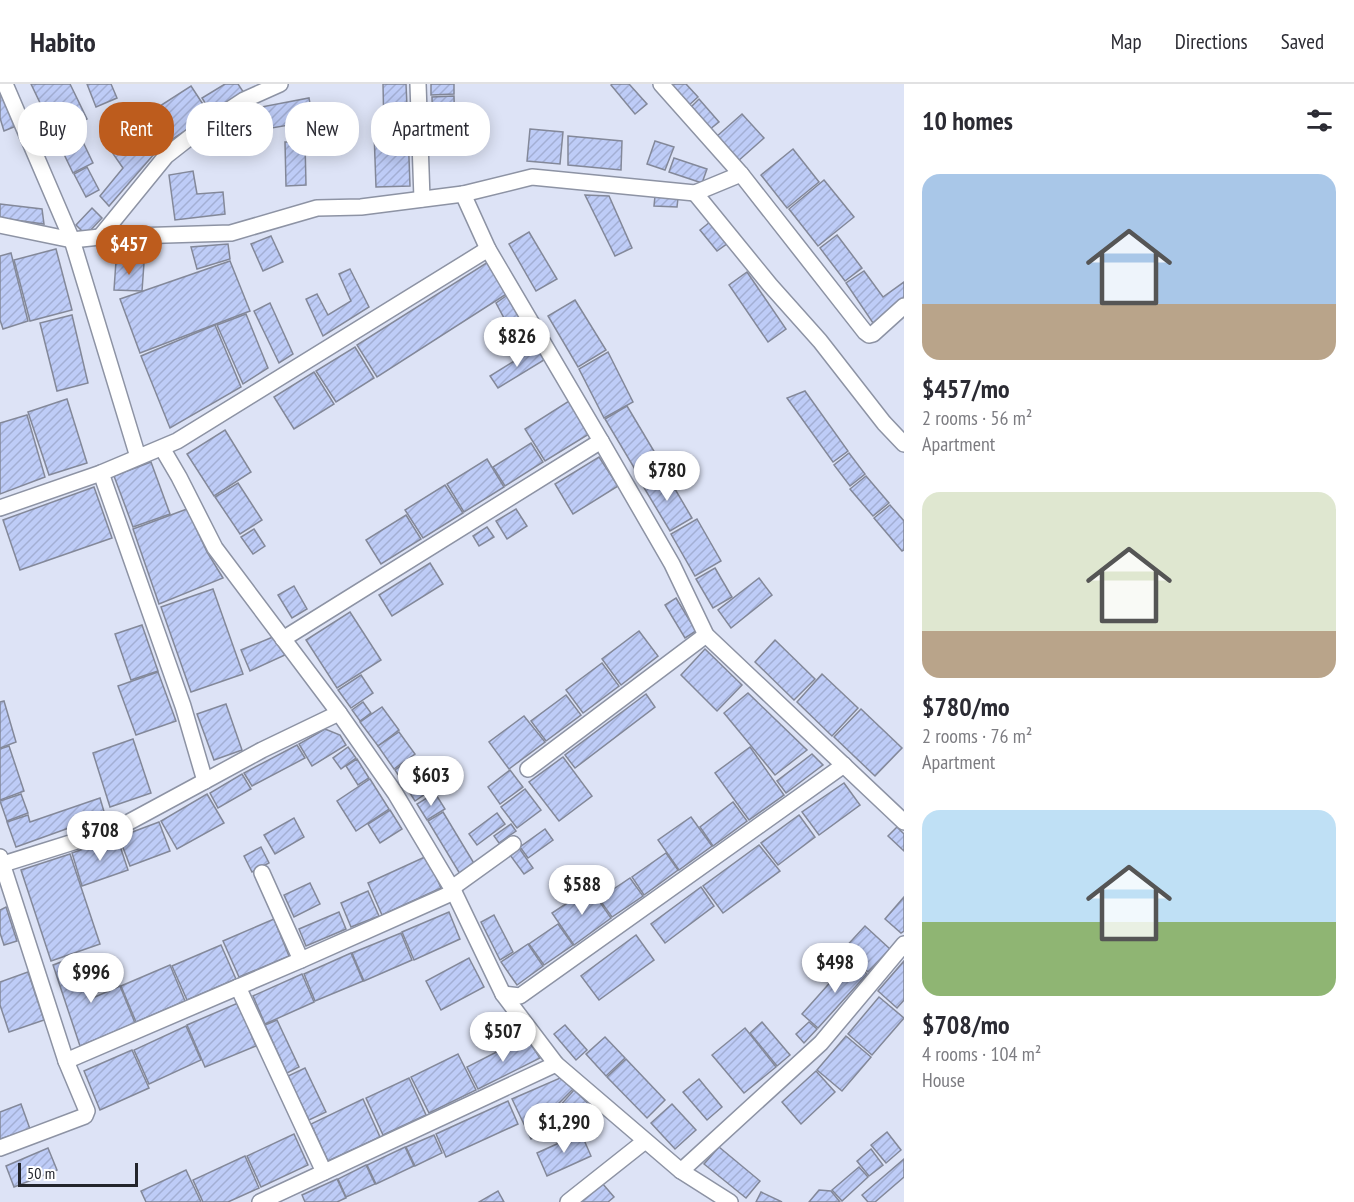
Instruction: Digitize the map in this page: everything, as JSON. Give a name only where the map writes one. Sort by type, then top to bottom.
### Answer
[{"type":"street","points":[[5,84],[72,240],[138,457]]},
{"type":"street","points":[[100,237],[166,156],[202,127],[244,100],[280,84]]},
{"type":"street","points":[[418,84],[422,199]]},
{"type":"street","points":[[661,84],[741,174],[865,332],[873,334],[904,306]]},
{"type":"street","points":[[0,225],[72,240],[231,233],[317,208],[361,207],[463,194],[532,177],[701,191],[741,174]]},
{"type":"street","points":[[701,191],[770,285],[820,341],[884,423],[904,444]]},
{"type":"street","points":[[463,194],[488,249],[672,564],[706,635],[904,822]]},
{"type":"street","points":[[0,508],[101,473],[162,448],[488,249]]},
{"type":"street","points":[[283,639],[602,441]]},
{"type":"street","points":[[162,448],[215,548],[339,713],[395,793],[453,890],[502,994],[556,1064],[681,1171],[730,1202]]},
{"type":"street","points":[[101,473],[183,706],[205,782]]},
{"type":"street","points":[[528,769],[706,635]]},
{"type":"street","points":[[0,1148],[85,1116],[87,1111],[66,1061],[1,862],[118,828],[262,750],[339,713]]},
{"type":"street","points":[[502,994],[520,996],[844,765]]},
{"type":"street","points":[[66,1061],[301,960],[453,890],[513,844]]},
{"type":"street","points":[[262,873],[301,960]]},
{"type":"street","points":[[681,1171],[821,1043],[904,944]]},
{"type":"street","points":[[238,987],[324,1172]]},
{"type":"street","points":[[260,1202],[556,1064]]},
{"type":"street","points":[[568,1202],[645,1141]]},
{"type":"building","points":[[0,84],[16,126],[4,131],[0,118]]},
{"type":"building","points":[[31,84],[70,84],[79,102],[40,102]]},
{"type":"building","points":[[87,84],[111,84],[117,98],[108,102],[99,102],[99,106],[96,107]]},
{"type":"building","points":[[225,84],[238,84],[244,93],[230,102],[204,102],[202,98]]},
{"type":"building","points":[[383,84],[406,84],[407,102],[383,102]]},
{"type":"building","points":[[431,84],[454,84],[454,94],[431,95]]},
{"type":"building","points":[[612,84],[629,84],[647,104],[635,114]]},
{"type":"building","points":[[668,84],[686,84],[698,97],[688,106]]},
{"type":"building","points":[[191,86],[201,102],[186,102],[186,130],[174,138],[174,102],[166,102]]},
{"type":"building","points":[[454,96],[454,102],[432,102],[432,97]]},
{"type":"building","points":[[309,98],[310,102],[288,102]]},
{"type":"building","points":[[699,99],[719,122],[709,130],[690,108]]},
{"type":"building","points":[[285,103],[285,126],[273,128],[273,105]]},
{"type":"building","points":[[742,114],[764,138],[737,162],[716,137]]},
{"type":"building","points":[[530,129],[563,132],[560,164],[527,161]]},
{"type":"building","points":[[568,136],[622,141],[621,170],[568,165]]},
{"type":"building","points":[[655,141],[674,147],[665,170],[647,164]]},
{"type":"building","points":[[793,149],[819,182],[787,208],[761,175]]},
{"type":"building","points":[[87,150],[93,163],[73,173],[65,156],[87,156]]},
{"type":"building","points":[[115,156],[152,156],[109,206],[100,196],[123,168]]},
{"type":"building","points":[[285,156],[305,156],[306,185],[286,186]]},
{"type":"building","points":[[375,156],[409,156],[410,186],[376,187]]},
{"type":"building","points":[[674,158],[707,169],[702,183],[669,172]]},
{"type":"building","points":[[87,167],[99,190],[86,197],[74,174]]},
{"type":"building","points":[[193,171],[197,194],[223,192],[225,214],[175,220],[169,175]]},
{"type":"building","points":[[824,180],[854,217],[818,246],[789,209]]},
{"type":"building","points":[[585,195],[609,196],[632,248],[615,256]]},
{"type":"building","points":[[655,196],[678,198],[677,207],[654,206]]},
{"type":"building","points":[[0,204],[42,209],[44,224],[0,218]]},
{"type":"building","points":[[92,208],[102,218],[86,235],[76,225]]},
{"type":"building","points":[[710,222],[728,243],[717,251],[700,230]]},
{"type":"building","points":[[529,232],[557,279],[536,291],[509,244]]},
{"type":"building","points":[[837,235],[862,268],[845,281],[820,248]]},
{"type":"building","points":[[271,236],[283,262],[263,271],[251,244]]},
{"type":"building","points":[[228,244],[230,259],[197,269],[191,247]]},
{"type":"building","points":[[56,249],[72,310],[30,321],[14,260]]},
{"type":"building","points":[[11,253],[28,321],[3,329],[0,320],[0,256]]},
{"type":"building","points":[[116,261],[144,263],[142,291],[114,290]]},
{"type":"building","points":[[230,261],[250,311],[140,353],[120,299]]},
{"type":"building","points":[[488,262],[508,293],[377,377],[357,345]]},
{"type":"building","points":[[350,269],[369,307],[323,336],[306,299],[317,294],[328,315],[351,301],[339,274]]},
{"type":"building","points":[[864,271],[883,297],[904,282],[904,300],[873,323],[846,283]]},
{"type":"building","points":[[747,272],[786,329],[768,342],[729,285]]},
{"type":"building","points":[[509,294],[536,346],[523,354],[496,303]]},
{"type":"building","points":[[575,300],[606,350],[578,367],[548,316]]},
{"type":"building","points":[[270,303],[293,354],[279,363],[254,311]]},
{"type":"building","points":[[246,314],[268,368],[243,384],[217,325]]},
{"type":"building","points":[[72,315],[88,383],[57,391],[40,323]]},
{"type":"building","points":[[215,325],[241,387],[170,428],[141,356]]},
{"type":"building","points":[[355,347],[374,378],[336,402],[316,371]]},
{"type":"building","points":[[537,347],[544,360],[498,388],[490,376]]},
{"type":"building","points":[[608,352],[633,402],[604,418],[579,369]]},
{"type":"building","points":[[314,372],[334,404],[294,429],[274,397]]},
{"type":"building","points":[[805,391],[848,451],[833,462],[787,398]]},
{"type":"building","points":[[67,399],[87,463],[49,475],[28,412]]},
{"type":"building","points":[[569,401],[589,434],[545,461],[525,429]]},
{"type":"building","points":[[627,406],[661,463],[639,476],[605,419]]},
{"type":"building","points":[[27,415],[45,477],[0,494],[0,423]]},
{"type":"building","points":[[225,430],[251,472],[214,496],[187,454]]},
{"type":"building","points":[[531,443],[543,462],[505,486],[493,467]]},
{"type":"building","points":[[849,453],[865,474],[850,486],[834,465]]},
{"type":"building","points":[[599,457],[618,486],[573,514],[555,484]]},
{"type":"building","points":[[487,459],[504,487],[464,512],[447,484]]},
{"type":"building","points":[[151,462],[170,514],[133,527],[114,476]]},
{"type":"building","points":[[665,472],[692,518],[670,531],[643,486]]},
{"type":"building","points":[[866,476],[889,503],[873,516],[850,489]]},
{"type":"building","points":[[238,483],[262,520],[240,534],[215,497]]},
{"type":"building","points":[[445,485],[463,513],[423,538],[405,510]]},
{"type":"building","points":[[94,487],[112,538],[20,570],[3,520]]},
{"type":"building","points":[[890,505],[904,521],[904,550],[902,551],[874,518]]},
{"type":"building","points":[[187,509],[207,552],[223,578],[159,604],[133,529]]},
{"type":"building","points":[[516,509],[527,526],[507,539],[496,521]]},
{"type":"building","points":[[406,515],[421,539],[381,564],[366,540]]},
{"type":"building","points":[[697,519],[721,561],[695,576],[671,534]]},
{"type":"building","points":[[487,527],[494,537],[479,546],[473,536]]},
{"type":"building","points":[[254,529],[265,546],[253,554],[241,537]]},
{"type":"building","points":[[430,563],[443,584],[392,616],[379,595]]},
{"type":"building","points":[[715,568],[732,597],[713,608],[696,579]]},
{"type":"building","points":[[759,578],[772,595],[731,628],[718,610]]},
{"type":"building","points":[[294,586],[307,609],[292,618],[278,595]]},
{"type":"building","points":[[213,589],[243,674],[191,692],[161,607]]},
{"type":"building","points":[[676,598],[696,631],[685,638],[665,605]]},
{"type":"building","points":[[350,612],[381,660],[337,688],[306,640]]},
{"type":"building","points":[[142,625],[158,671],[131,680],[115,634]]},
{"type":"building","points":[[639,631],[658,656],[621,685],[602,659]]},
{"type":"building","points":[[273,637],[285,655],[250,671],[241,650]]},
{"type":"building","points":[[775,640],[815,679],[794,700],[755,662]]},
{"type":"building","points":[[705,649],[742,685],[717,711],[681,675]]},
{"type":"building","points":[[602,663],[619,686],[583,713],[566,690]]},
{"type":"building","points":[[158,672],[176,721],[136,735],[118,686]]},
{"type":"building","points":[[822,674],[858,708],[832,736],[797,702]]},
{"type":"building","points":[[361,675],[373,693],[351,708],[338,690]]},
{"type":"building","points":[[748,693],[807,750],[775,775],[724,713]]},
{"type":"building","points":[[646,694],[655,707],[575,768],[565,755]]},
{"type":"building","points":[[566,695],[581,715],[546,741],[531,721]]},
{"type":"building","points":[[4,701],[16,742],[0,748],[0,702]]},
{"type":"building","points":[[363,702],[371,713],[360,721],[352,710]]},
{"type":"building","points":[[226,704],[242,750],[214,760],[197,714]]},
{"type":"building","points":[[382,707],[399,730],[378,746],[360,722]]},
{"type":"building","points":[[861,709],[902,748],[875,776],[834,737]]},
{"type":"building","points":[[524,716],[545,742],[509,769],[489,742]]},
{"type":"building","points":[[325,729],[340,735],[346,745],[312,766],[299,744]]},
{"type":"building","points":[[399,732],[415,754],[394,769],[378,746]]},
{"type":"building","points":[[133,739],[151,793],[110,807],[93,753]]},
{"type":"building","points":[[297,745],[305,758],[252,786],[244,773]]},
{"type":"building","points":[[9,746],[24,791],[0,800],[0,749]]},
{"type":"building","points":[[348,747],[356,758],[341,769],[333,758]]},
{"type":"building","points":[[750,747],[784,795],[749,820],[715,773]]},
{"type":"building","points":[[812,754],[823,765],[786,793],[777,781]]},
{"type":"building","points":[[563,757],[592,796],[559,821],[529,782]]},
{"type":"building","points":[[357,759],[369,778],[358,785],[346,766]]},
{"type":"building","points":[[408,761],[428,792],[415,801],[395,770]]},
{"type":"building","points":[[510,770],[523,787],[500,804],[488,787]]},
{"type":"building","points":[[242,774],[251,789],[218,808],[210,793]]},
{"type":"building","points":[[370,779],[389,809],[356,831],[337,801]]},
{"type":"building","points":[[844,783],[860,805],[819,835],[802,812]]},
{"type":"building","points":[[525,789],[541,810],[517,828],[501,807]]},
{"type":"building","points":[[435,793],[445,809],[427,820],[417,804]]},
{"type":"building","points":[[21,794],[28,813],[7,821],[0,801]]},
{"type":"building","points":[[207,794],[224,823],[177,849],[161,821]]},
{"type":"building","points":[[100,798],[105,815],[16,847],[7,822],[28,815],[30,822]]},
{"type":"building","points":[[733,802],[747,821],[713,846],[700,827]]},
{"type":"building","points":[[390,810],[402,829],[380,843],[368,824]]},
{"type":"building","points":[[443,812],[475,865],[460,874],[428,821]]},
{"type":"building","points":[[497,813],[505,824],[477,845],[469,834]]},
{"type":"building","points":[[799,815],[815,837],[778,865],[761,843]]},
{"type":"building","points":[[691,817],[712,846],[679,870],[658,840]]},
{"type":"building","points":[[294,818],[304,837],[275,854],[264,835]]},
{"type":"building","points":[[159,822],[170,851],[130,866],[119,837]]},
{"type":"building","points":[[511,824],[516,831],[499,843],[494,836]]},
{"type":"building","points":[[897,827],[904,834],[904,851],[888,836]]},
{"type":"building","points":[[545,829],[553,840],[528,858],[520,847]]},
{"type":"building","points":[[117,837],[128,870],[82,886],[72,853]]},
{"type":"building","points":[[759,845],[780,871],[723,913],[703,886]]},
{"type":"building","points":[[261,847],[269,863],[252,872],[244,856]]},
{"type":"building","points":[[519,848],[533,868],[524,874],[510,855]]},
{"type":"building","points":[[666,853],[678,870],[644,895],[632,877]]},
{"type":"building","points":[[70,854],[100,944],[51,961],[21,870]]},
{"type":"building","points":[[427,856],[441,888],[382,915],[368,883]]},
{"type":"building","points":[[630,878],[643,896],[612,917],[599,899]]},
{"type":"building","points":[[310,883],[320,904],[294,917],[284,895]]},
{"type":"building","points":[[701,887],[714,906],[665,943],[651,924]]},
{"type":"building","points":[[590,888],[611,918],[574,945],[552,913]]},
{"type":"building","points":[[368,891],[379,916],[351,927],[341,903]]},
{"type":"building","points":[[904,897],[904,931],[901,933],[885,919]]},
{"type":"building","points":[[6,907],[17,941],[4,945],[0,933],[0,910]]},
{"type":"building","points":[[339,912],[346,929],[306,946],[299,929]]},
{"type":"building","points":[[449,912],[460,939],[414,960],[402,932]]},
{"type":"building","points":[[494,915],[513,952],[500,960],[481,922]]},
{"type":"building","points":[[274,919],[289,956],[239,977],[223,941]]},
{"type":"building","points":[[558,924],[573,945],[544,965],[529,944]]},
{"type":"building","points":[[865,926],[890,949],[868,972],[843,950]]},
{"type":"building","points":[[401,933],[412,960],[364,981],[352,953]]},
{"type":"building","points":[[636,935],[654,960],[599,1000],[581,976]]},
{"type":"building","points":[[528,944],[543,966],[517,985],[501,962]]},
{"type":"building","points":[[221,945],[236,979],[187,1000],[172,966]]},
{"type":"building","points":[[351,953],[363,981],[315,1001],[304,974]]},
{"type":"building","points":[[77,956],[95,997],[120,986],[135,1023],[80,1046],[53,965]]},
{"type":"building","points":[[469,958],[484,987],[441,1010],[426,981]]},
{"type":"building","points":[[851,959],[867,974],[818,1028],[802,1014]]},
{"type":"building","points":[[904,961],[904,1000],[897,1008],[878,991]]},
{"type":"building","points":[[170,965],[185,1001],[136,1022],[121,986]]},
{"type":"building","points":[[28,972],[44,1020],[9,1032],[0,1005],[0,982]]},
{"type":"building","points":[[302,974],[314,1002],[265,1024],[253,996]]},
{"type":"building","points":[[879,997],[904,1018],[872,1055],[848,1034]]},
{"type":"building","points":[[238,1003],[256,1046],[205,1067],[187,1025]]},
{"type":"building","points":[[277,1020],[299,1067],[287,1073],[265,1025]]},
{"type":"building","points":[[762,1022],[790,1055],[777,1066],[750,1033]]},
{"type":"building","points":[[809,1022],[817,1029],[804,1043],[796,1034]]},
{"type":"building","points":[[565,1025],[587,1050],[576,1060],[554,1034]]},
{"type":"building","points":[[186,1026],[201,1060],[149,1084],[134,1050]]},
{"type":"building","points":[[745,1028],[776,1067],[744,1093],[712,1055]]},
{"type":"building","points":[[846,1036],[871,1057],[842,1091],[817,1070]]},
{"type":"building","points":[[526,1037],[540,1058],[478,1089],[467,1067]]},
{"type":"building","points":[[605,1037],[625,1058],[606,1076],[586,1054]]},
{"type":"building","points":[[132,1050],[149,1088],[100,1110],[84,1071]]},
{"type":"building","points":[[458,1054],[476,1090],[429,1113],[411,1077]]},
{"type":"building","points":[[626,1059],[665,1100],[647,1118],[607,1077]]},
{"type":"building","points":[[305,1068],[326,1112],[309,1120],[288,1076]]},
{"type":"building","points":[[816,1071],[835,1092],[801,1124],[782,1102]]},
{"type":"building","points":[[409,1078],[426,1115],[383,1135],[366,1098]]},
{"type":"building","points":[[560,1078],[573,1089],[556,1106],[548,1107],[556,1127],[531,1139],[512,1099]]},
{"type":"building","points":[[699,1079],[722,1107],[707,1120],[683,1092]]},
{"type":"building","points":[[574,1090],[599,1114],[583,1132],[558,1108]]},
{"type":"building","points":[[363,1099],[380,1137],[328,1161],[311,1124]]},
{"type":"building","points":[[508,1101],[518,1124],[446,1157],[436,1134]]},
{"type":"building","points":[[21,1104],[30,1129],[0,1139],[0,1112]]},
{"type":"building","points":[[672,1104],[696,1130],[675,1149],[651,1123]]},
{"type":"building","points":[[887,1132],[901,1150],[886,1163],[871,1145]]},
{"type":"building","points":[[581,1133],[591,1156],[547,1176],[537,1153]]},
{"type":"building","points":[[294,1134],[308,1165],[261,1187],[247,1156]]},
{"type":"building","points":[[434,1135],[442,1153],[415,1166],[406,1147]]},
{"type":"building","points":[[405,1147],[414,1166],[376,1184],[367,1165]]},
{"type":"building","points":[[719,1147],[760,1181],[746,1198],[704,1164]]},
{"type":"building","points":[[48,1148],[57,1170],[14,1187],[6,1166]]},
{"type":"building","points":[[871,1149],[883,1165],[869,1176],[857,1161]]},
{"type":"building","points":[[245,1156],[259,1188],[228,1202],[203,1202],[193,1180]]},
{"type":"building","points":[[904,1159],[904,1177],[875,1202],[868,1202],[862,1195]]},
{"type":"building","points":[[366,1165],[375,1184],[346,1197],[338,1179]]},
{"type":"building","points":[[859,1167],[868,1177],[842,1201],[832,1190]]},
{"type":"building","points":[[186,1170],[201,1202],[146,1202],[141,1191]]},
{"type":"building","points":[[337,1179],[346,1198],[337,1202],[305,1202],[302,1195]]},
{"type":"building","points":[[602,1183],[614,1197],[608,1202],[579,1202]]},
{"type":"building","points":[[819,1190],[831,1191],[840,1202],[809,1202]]},
{"type":"building","points":[[498,1191],[504,1202],[479,1202]]},
{"type":"building","points":[[761,1192],[782,1202],[756,1202]]}]
